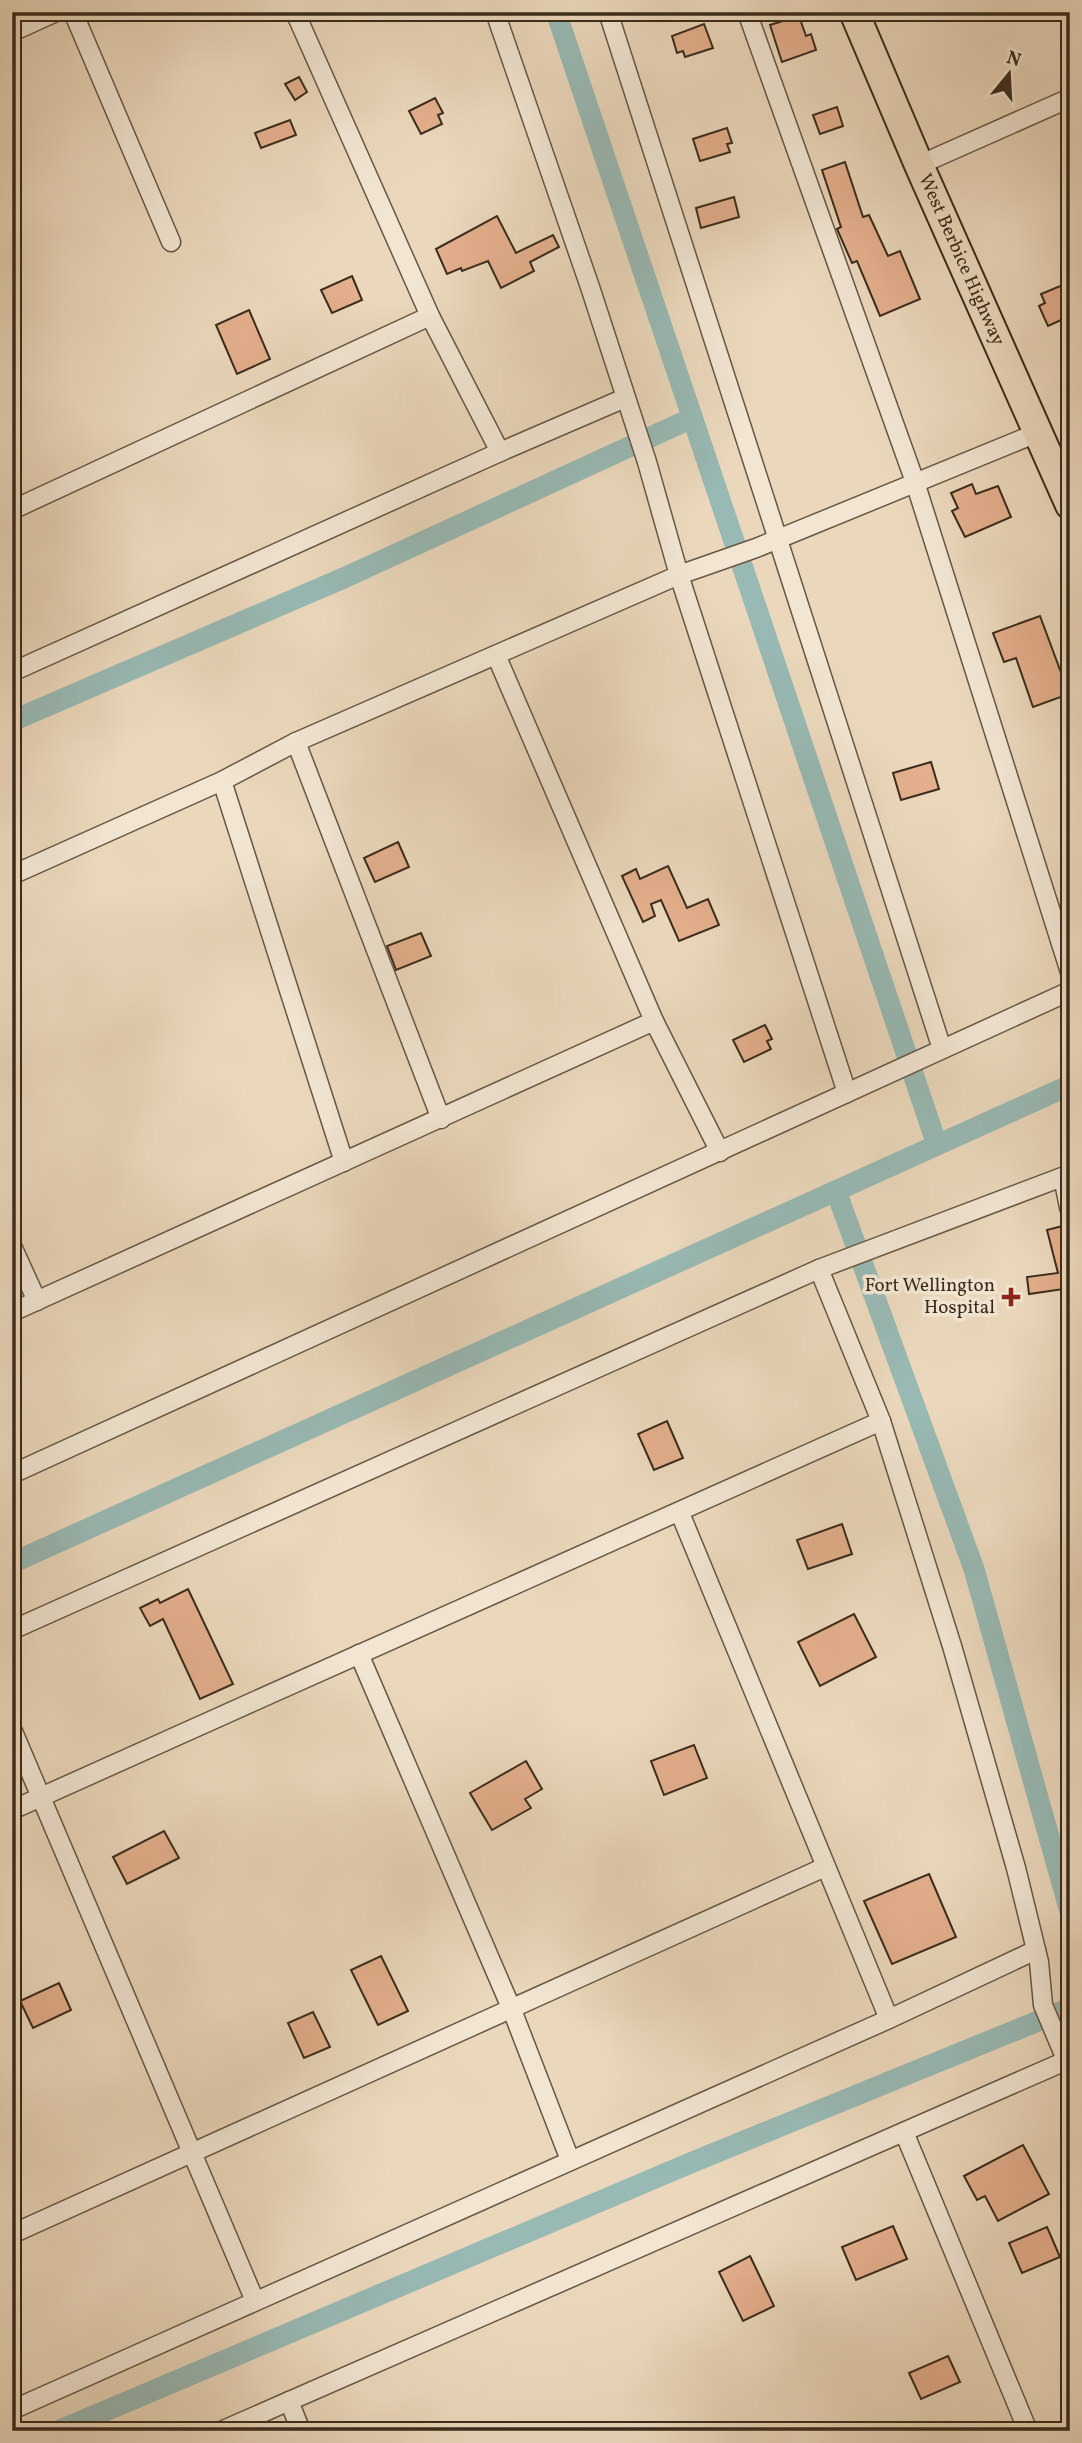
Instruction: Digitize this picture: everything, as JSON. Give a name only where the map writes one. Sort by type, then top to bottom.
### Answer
[{"type":"main road","name":"West Berbice Highway","points":[[854,12],[1070,505]]},
{"type":"street","points":[[12,32],[56,12]]},
{"type":"street","points":[[73,12],[171,242]]},
{"type":"street","points":[[295,12],[430,316],[500,452]]},
{"type":"street","points":[[495,12],[647,462],[679,575],[847,1093]]},
{"type":"street","points":[[608,12],[942,1049]]},
{"type":"street","points":[[747,12],[915,482],[1070,972]]},
{"type":"street","points":[[919,165],[1070,98]]},
{"type":"street","points":[[12,510],[430,316]]},
{"type":"street","points":[[12,672],[625,398]]},
{"type":"street","points":[[12,876],[222,781],[296,743],[679,575],[756,548],[1038,432]]},
{"type":"street","points":[[496,655],[654,1021],[720,1152]]},
{"type":"street","points":[[296,743],[441,1119]]},
{"type":"street","points":[[222,781],[344,1163]]},
{"type":"street","points":[[12,1474],[1070,990]]},
{"type":"street","points":[[12,1312],[654,1021]]},
{"type":"street","points":[[12,1630],[819,1269],[1064,1177]]},
{"type":"street","points":[[12,1246],[37,1301]]},
{"type":"street","points":[[221,2431],[904,2132],[1069,2063],[1043,2005],[1036,1950],[1016,1868],[953,1646],[881,1421],[819,1269]]},
{"type":"street","points":[[12,1810],[881,1421]]},
{"type":"street","points":[[680,1513],[889,2019]]},
{"type":"street","points":[[359,1654],[512,2010],[570,2160]]},
{"type":"street","points":[[12,1729],[255,2301]]},
{"type":"street","points":[[12,2234],[825,1867]]},
{"type":"street","points":[[12,2410],[889,2019],[1036,1950]]},
{"type":"street","points":[[904,2132],[1028,2431]]},
{"type":"street","points":[[289,2401],[301,2431]]},
{"type":"lane","points":[[1064,1177],[1065,1210]]},
{"type":"building","points":[[799,16],[806,36],[811,34],[816,50],[782,62],[770,25]]},
{"type":"building","points":[[704,24],[713,48],[685,57],[683,51],[677,53],[672,36]]},
{"type":"building","points":[[299,77],[307,92],[295,100],[285,84]]},
{"type":"building","points":[[435,98],[443,113],[438,115],[442,124],[421,134],[409,111]]},
{"type":"building","points":[[837,107],[843,126],[820,134],[813,115]]},
{"type":"building","points":[[290,120],[296,135],[261,148],[255,133]]},
{"type":"building","points":[[727,128],[732,143],[727,144],[730,152],[700,161],[693,139]]},
{"type":"building","points":[[845,162],[863,217],[869,215],[888,256],[900,251],[920,299],[880,316],[857,261],[852,263],[837,229],[841,227],[822,170]]},
{"type":"building","points":[[734,197],[739,217],[701,228],[696,208]]},
{"type":"building","points":[[497,216],[516,253],[553,235],[559,247],[530,262],[534,271],[501,288],[488,261],[447,274],[436,249]]},
{"type":"building","points":[[352,276],[362,300],[332,313],[321,290]]},
{"type":"building","points":[[1070,282],[1070,316],[1048,326],[1039,306],[1045,303],[1041,294]]},
{"type":"building","points":[[249,310],[270,359],[237,374],[216,325]]},
{"type":"building","points":[[972,484],[976,494],[998,486],[1011,517],[965,537],[952,511],[958,508],[951,493]]},
{"type":"building","points":[[1040,616],[1069,694],[1033,707],[1016,658],[1004,662],[993,633]]},
{"type":"building","points":[[931,762],[939,789],[901,800],[893,773]]},
{"type":"building","points":[[398,842],[409,867],[375,882],[364,858]]},
{"type":"building","points":[[668,866],[687,908],[708,899],[719,925],[679,941],[661,900],[651,904],[655,916],[643,922],[622,876],[636,869],[640,879]]},
{"type":"building","points":[[421,933],[431,956],[396,970],[387,946]]},
{"type":"building","points":[[765,1025],[772,1039],[767,1041],[771,1049],[744,1062],[733,1040]]},
{"type":"building","points":[[1070,1224],[1070,1295],[1065,1296],[1063,1289],[1029,1294],[1027,1277],[1058,1273],[1047,1230]]},
{"type":"building","points":[[667,1421],[683,1458],[654,1470],[638,1434]]},
{"type":"building","points":[[842,1524],[852,1554],[808,1569],[797,1540]]},
{"type":"building","points":[[188,1589],[233,1684],[200,1699],[163,1619],[150,1626],[140,1608],[158,1599],[160,1603]]},
{"type":"building","points":[[854,1614],[876,1657],[820,1686],[798,1642]]},
{"type":"building","points":[[694,1745],[707,1778],[664,1795],[651,1761]]},
{"type":"building","points":[[526,1761],[542,1789],[525,1799],[531,1808],[492,1830],[470,1793]]},
{"type":"building","points":[[164,1831],[179,1858],[127,1884],[113,1857]]},
{"type":"building","points":[[929,1874],[956,1937],[892,1964],[864,1901]]},
{"type":"building","points":[[381,1956],[408,2011],[378,2025],[351,1970]]},
{"type":"building","points":[[59,1983],[71,2010],[33,2028],[20,2001]]},
{"type":"building","points":[[313,2012],[330,2047],[304,2058],[288,2023]]},
{"type":"building","points":[[1023,2145],[1049,2194],[998,2221],[985,2196],[977,2200],[964,2176]]},
{"type":"building","points":[[893,2226],[907,2259],[856,2280],[842,2247]]},
{"type":"building","points":[[1047,2227],[1060,2257],[1022,2273],[1009,2243]]},
{"type":"building","points":[[750,2256],[774,2306],[743,2321],[719,2272]]},
{"type":"building","points":[[948,2356],[960,2382],[921,2399],[909,2373]]},
{"type":"waterway","points":[[556,12],[937,1145]]},
{"type":"waterway","points":[[12,721],[346,577],[692,418]]},
{"type":"waterway","points":[[12,1563],[1070,1085]]},
{"type":"waterway","points":[[836,1191],[974,1569],[1070,1912]]},
{"type":"waterway","points":[[58,2431],[688,2164],[1070,2008]]},
{"type":"place","name":"Fort Wellington Hospital","points":[[1011,1297]]}]
